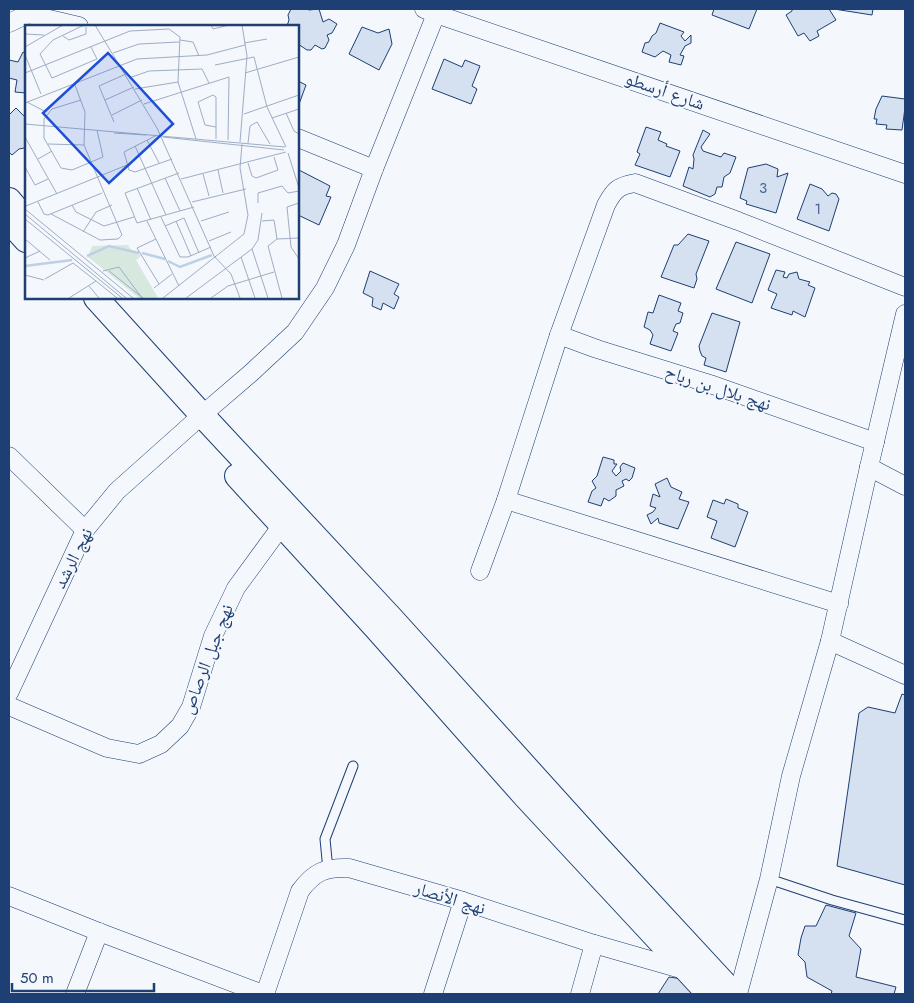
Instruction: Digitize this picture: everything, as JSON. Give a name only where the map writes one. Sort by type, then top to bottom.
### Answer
[{"type":"street","points":[[9,24],[27,11],[76,25]]},
{"type":"street","name":"نهج الرشد","points":[[9,693],[85,530],[118,491],[295,332],[325,288],[346,245],[430,11]]},
{"type":"street","name":"شارع أرسطو","points":[[430,11],[905,174]]},
{"type":"street","points":[[299,138],[374,169]]},
{"type":"street","points":[[480,571],[606,205],[616,189],[623,185],[635,183],[738,221],[905,288]]},
{"type":"street","points":[[9,200],[25,219]]},
{"type":"street","points":[[9,221],[25,239]]},
{"type":"street","points":[[79,299],[125,350],[196,420]]},
{"type":"street","points":[[97,299],[196,420],[286,519],[376,628],[524,794],[699,971],[734,994]]},
{"type":"street","points":[[738,994],[769,879],[791,776],[830,641],[875,442],[903,337],[905,314]]},
{"type":"street","name":"نهج بلال بن رباح","points":[[560,335],[597,349],[710,384],[875,442]]},
{"type":"street","points":[[9,456],[85,530]]},
{"type":"street","points":[[869,467],[905,486]]},
{"type":"street","points":[[506,500],[839,604]]},
{"type":"street","name":"نهج جبل الرصاص","points":[[9,706],[107,748],[139,754],[161,744],[180,726],[191,706],[212,636],[236,588],[286,519]]},
{"type":"street","points":[[830,641],[905,676]]},
{"type":"street","name":"نهج الأنصار","points":[[264,994],[300,892],[309,879],[334,868],[349,868],[463,901],[594,944],[699,971]]},
{"type":"street","points":[[9,896],[98,932],[264,994]]},
{"type":"street","points":[[433,994],[463,901]]},
{"type":"street","points":[[75,994],[98,932]]},
{"type":"street","points":[[580,994],[594,944]]},
{"type":"street","points":[[699,971],[709,994]]},
{"type":"lane","points":[[328,870],[325,839],[353,766]]},
{"type":"lane","points":[[769,879],[832,900],[905,920]]},
{"type":"building","points":[[291,9],[319,9],[323,22],[329,19],[337,24],[332,33],[327,35],[329,40],[325,48],[322,49],[315,45],[311,50],[307,50],[299,45],[299,25],[287,25],[288,15]]},
{"type":"building","points":[[714,9],[757,9],[749,29],[712,15]]},
{"type":"building","points":[[792,9],[829,9],[836,20],[817,31],[819,36],[810,41],[804,33],[798,36],[786,15]]},
{"type":"building","points":[[834,9],[873,9],[872,15]]},
{"type":"building","points":[[660,23],[684,32],[681,36],[685,41],[691,35],[691,43],[685,46],[680,55],[684,56],[681,65],[669,62],[671,55],[663,51],[655,57],[642,52],[645,43],[649,42],[656,33]]},
{"type":"building","points":[[362,27],[378,33],[389,29],[392,44],[379,70],[349,54]]},
{"type":"building","points":[[23,52],[25,53],[25,93],[15,92],[17,80],[9,78],[9,60],[18,62]]},
{"type":"building","points":[[444,59],[462,67],[465,60],[480,66],[472,86],[477,89],[471,104],[432,89]]},
{"type":"building","points":[[299,82],[306,85],[299,104]]},
{"type":"building","points":[[882,96],[905,99],[902,130],[886,129],[887,125],[876,124],[877,119],[874,119],[876,109]]},
{"type":"building","points":[[16,108],[25,117],[25,147],[12,155],[9,152],[9,115]]},
{"type":"building","points":[[646,127],[661,132],[658,140],[667,144],[666,146],[680,151],[670,177],[635,165],[640,154],[637,152]]},
{"type":"building","points":[[703,130],[710,134],[701,147],[703,151],[721,157],[724,153],[736,157],[730,173],[724,177],[722,187],[717,187],[715,194],[710,197],[683,186],[689,167],[693,169],[693,155]]},
{"type":"building","points":[[766,164],[778,169],[777,177],[788,173],[776,213],[746,204],[747,201],[740,198],[748,168]]},
{"type":"building","points":[[299,170],[330,186],[326,196],[331,197],[319,225],[299,215]]},
{"type":"building","points":[[810,184],[822,189],[828,196],[832,193],[836,194],[839,199],[829,231],[797,219]]},
{"type":"building","points":[[688,234],[709,241],[696,274],[697,279],[694,288],[661,277],[674,245],[678,245]]},
{"type":"building","points":[[736,242],[770,254],[752,303],[716,289]]},
{"type":"building","points":[[776,270],[785,272],[783,277],[787,278],[789,274],[797,272],[799,279],[810,282],[808,285],[815,288],[805,317],[793,311],[792,315],[771,308],[777,294],[768,290]]},
{"type":"building","points":[[370,271],[399,284],[394,294],[399,297],[394,309],[383,303],[381,310],[372,306],[373,298],[363,293]]},
{"type":"building","points":[[659,295],[681,303],[678,311],[683,313],[680,323],[676,324],[673,331],[678,333],[671,351],[650,344],[653,335],[650,330],[644,327],[648,312],[653,313]]},
{"type":"building","points":[[712,313],[740,322],[726,372],[704,365],[706,358],[702,356],[700,351],[699,346]]},
{"type":"building","points":[[603,457],[614,460],[614,464],[617,464],[612,471],[616,476],[621,471],[620,467],[623,463],[635,468],[629,481],[626,479],[622,481],[624,486],[616,490],[616,496],[609,501],[604,498],[601,506],[588,502],[592,491],[596,488],[592,481],[597,476]]},
{"type":"building","points":[[667,478],[671,487],[682,492],[679,499],[689,502],[678,529],[659,523],[658,518],[651,524],[647,515],[656,508],[650,506],[653,494],[660,497],[655,484]]},
{"type":"building","points":[[726,499],[738,504],[738,508],[748,512],[735,547],[711,538],[717,521],[707,517],[713,500],[724,504]]},
{"type":"building","points":[[902,694],[905,695],[905,885],[837,866],[859,713],[868,707],[895,713]]},
{"type":"building","points":[[826,905],[856,913],[849,936],[861,949],[856,977],[896,987],[894,994],[831,994],[832,991],[807,977],[805,962],[798,955],[801,938],[805,926],[816,926]]},
{"type":"building","points":[[669,977],[689,980],[696,994],[658,994]]}]
